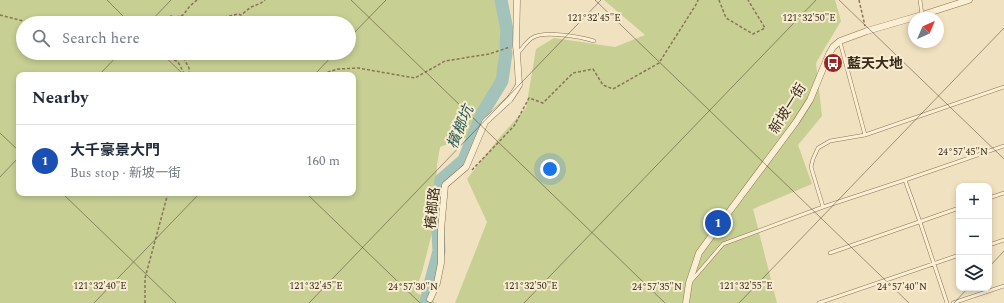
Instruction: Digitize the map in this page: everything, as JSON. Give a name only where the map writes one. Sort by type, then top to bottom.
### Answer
[{"type":"street","name":"檳榔路","points":[[430,299],[437,283],[441,264],[445,185],[466,167],[485,122],[510,99],[519,85],[516,46],[517,0]]},
{"type":"street","name":"新坡一街","points":[[931,12],[969,0]]},
{"type":"street","name":"新坡一街","points":[[686,303],[689,283],[699,253],[796,122],[810,100],[833,47],[840,42],[867,31],[908,19]]},
{"type":"lane","points":[[920,0],[922,12]]},
{"type":"lane","points":[[517,54],[532,38],[542,35],[552,34],[594,41]]},
{"type":"lane","points":[[840,42],[865,134]]},
{"type":"lane","points":[[823,207],[811,166],[818,148],[830,141],[865,134],[1004,87]]},
{"type":"lane","points":[[689,283],[723,244],[823,207],[1004,146]]},
{"type":"lane","points":[[905,180],[947,303]]},
{"type":"lane","points":[[992,197],[1004,193]]},
{"type":"lane","points":[[830,252],[956,209]]},
{"type":"lane","points":[[992,244],[1004,240]]},
{"type":"lane","points":[[819,303],[956,256]]},
{"type":"lane","points":[[953,303],[1004,286]]},
{"type":"path","points":[[180,16],[183,15],[197,0]]},
{"type":"path","points":[[230,16],[238,14],[241,15],[251,7],[265,0]]},
{"type":"path","points":[[472,170],[514,126],[529,98],[543,103],[573,73],[593,69],[603,85],[613,88],[659,63],[697,4],[698,0]]},
{"type":"path","points":[[719,0],[726,18],[753,34],[765,28],[748,0]]},
{"type":"path","points":[[859,0],[867,31]]},
{"type":"path","points":[[0,15],[16,19]]},
{"type":"path","points":[[328,72],[338,69],[358,68],[415,78],[445,61],[489,54],[512,47]]},
{"type":"path","points":[[174,60],[178,62],[183,72]]},
{"type":"path","points":[[185,60],[190,68],[189,72]]},
{"type":"path","points":[[145,303],[145,278],[167,196]]},
{"type":"green space","points":[[0,0],[501,0],[510,64],[470,136],[440,147],[437,165],[434,225],[422,272],[415,292],[436,303],[0,303]]},
{"type":"green space","points":[[604,0],[835,0],[841,21],[816,63],[822,116],[798,145],[812,184],[753,209],[777,303],[455,303],[487,222],[467,179],[499,138],[526,108],[536,49],[554,38],[615,47],[645,35]]},
{"type":"waterway","name":"檳榔坑","points":[[501,0],[507,30],[506,46]]},
{"type":"waterway","name":"檳榔坑","points":[[426,303],[439,251],[437,215],[441,180],[464,160],[483,112],[502,81],[506,53]]},
{"type":"place","name":"藍天大地","points":[[833,63]]},
{"type":"place","name":"大千豪景大門","points":[[718,223]]}]
